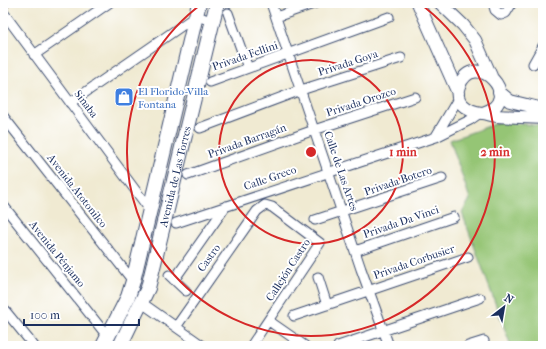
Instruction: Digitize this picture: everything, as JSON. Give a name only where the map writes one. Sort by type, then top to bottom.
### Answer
[{"type":"main road","name":"Avenida de Las Torres","points":[[120,346],[148,288],[217,3]]},
{"type":"main road","points":[[418,3],[465,108],[472,112],[496,116],[543,118]]},
{"type":"main road","points":[[440,3],[463,25],[475,40],[491,76],[497,84],[499,92],[495,105],[481,113]]},
{"type":"main road","name":"Avenida de Las Torres","points":[[106,341],[133,281],[197,10]]},
{"type":"main road","points":[[458,95],[462,80],[469,74],[483,72],[491,76]]},
{"type":"main road","points":[[499,92],[510,101],[543,109]]},
{"type":"street","points":[[34,55],[109,3]]},
{"type":"street","name":"Calle de Las Artes","points":[[271,3],[355,251],[389,346]]},
{"type":"street","points":[[276,17],[316,3]]},
{"type":"street","points":[[493,3],[495,10],[501,15],[506,13],[512,3]]},
{"type":"street","points":[[70,103],[197,10],[212,21]]},
{"type":"street","name":"Sinaba","points":[[3,12],[150,210]]},
{"type":"street","points":[[228,13],[248,68]]},
{"type":"street","name":"Privada Fellini","points":[[210,82],[389,18]]},
{"type":"street","points":[[533,64],[543,46]]},
{"type":"street","name":"Privada Goya","points":[[200,128],[301,90],[401,58]]},
{"type":"street","points":[[436,137],[458,95]]},
{"type":"street","name":"Privada Orozco","points":[[314,130],[415,97]]},
{"type":"street","name":"Calle Greco","points":[[176,223],[328,171],[436,137],[481,113]]},
{"type":"street","name":"Avenida Atotonilco","points":[[3,116],[133,281]]},
{"type":"street","name":"Privada Barragán","points":[[188,175],[314,130]]},
{"type":"street","name":"Privada Botero","points":[[315,220],[442,178]]},
{"type":"street","name":"Avenida Pénjamo","points":[[3,205],[106,341]]},
{"type":"street","name":"Callejón Castro","points":[[252,346],[320,242],[272,207],[265,205]]},
{"type":"street","name":"Castro","points":[[176,327],[256,211],[265,205]]},
{"type":"street","points":[[186,291],[172,278],[226,206]]},
{"type":"street","name":"Privada Da Vinci","points":[[355,251],[454,217]]},
{"type":"street","name":"Privada Corbusier","points":[[294,316],[468,257]]},
{"type":"street","points":[[318,277],[327,305]]},
{"type":"street","points":[[338,346],[480,298]]},
{"type":"street","points":[[142,303],[203,346]]},
{"type":"street","points":[[3,309],[34,346]]},
{"type":"street","points":[[269,321],[305,346]]},
{"type":"street","points":[[468,346],[484,341]]},
{"type":"green space","points":[[506,120],[513,123],[543,126],[543,346],[511,346],[462,213],[470,199],[450,140]]},
{"type":"place","name":"El Florido-Villa Fontana","points":[[124,97]]}]
